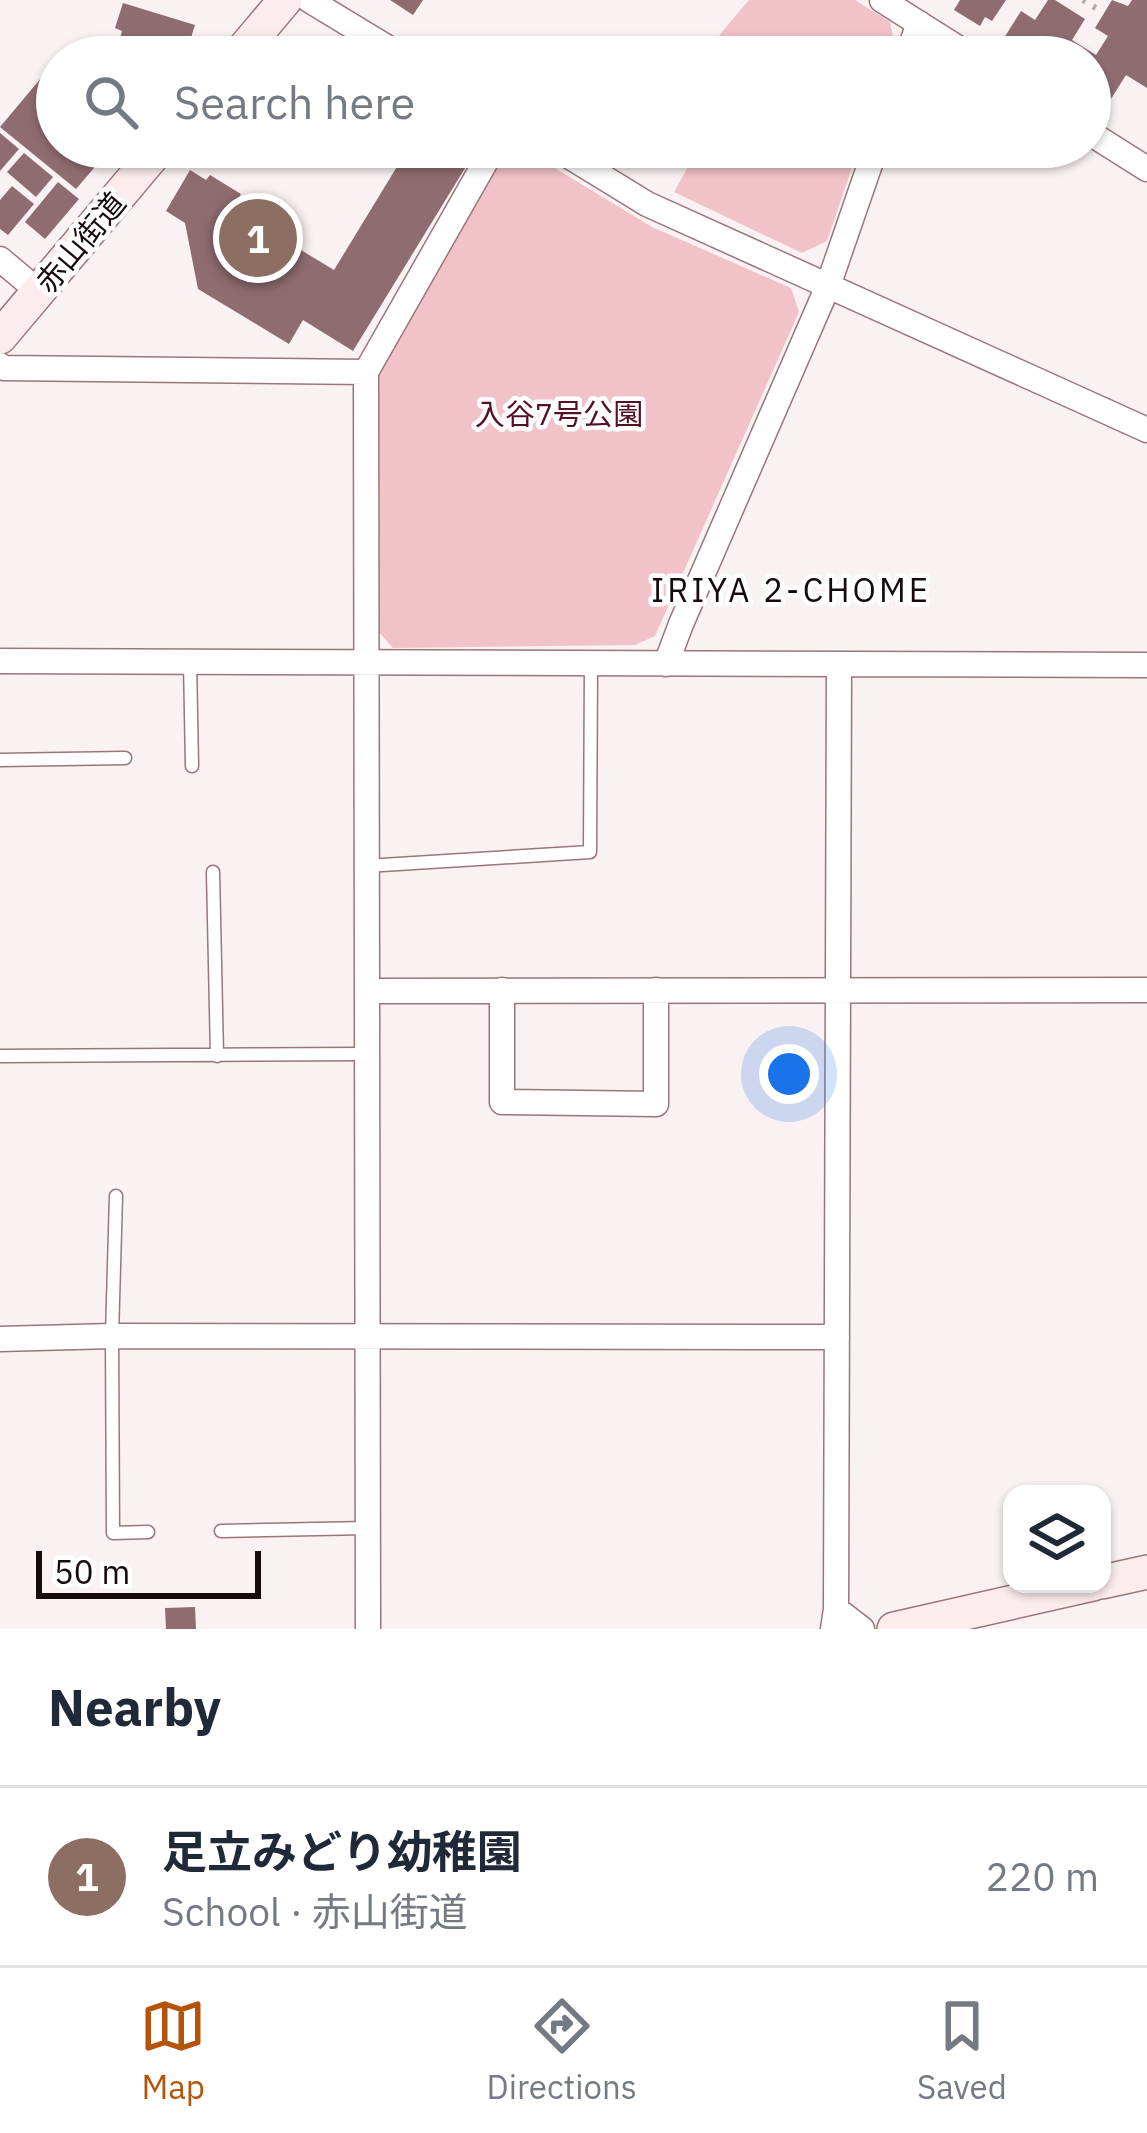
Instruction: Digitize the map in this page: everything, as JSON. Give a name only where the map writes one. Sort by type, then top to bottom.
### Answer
[{"type":"street","points":[[254,36],[285,0]]},
{"type":"street","points":[[308,0],[368,36]]},
{"type":"street","points":[[882,0],[939,36]]},
{"type":"street","points":[[914,36],[919,23]]},
{"type":"street","points":[[1111,146],[1147,169]]},
{"type":"street","name":"赤山街道","points":[[0,337],[142,168]]},
{"type":"street","points":[[368,1629],[366,372],[482,168]]},
{"type":"street","points":[[588,168],[646,204],[1147,430]]},
{"type":"street","points":[[666,664],[828,286],[869,168]]},
{"type":"street","points":[[0,259],[38,291]]},
{"type":"street","points":[[0,365],[366,372]]},
{"type":"street","points":[[0,661],[1147,665]]},
{"type":"street","points":[[839,665],[835,1619],[862,1629]]},
{"type":"street","points":[[502,989],[502,1102],[656,1104],[656,990]]},
{"type":"street","points":[[368,991],[1147,990]]},
{"type":"street","points":[[0,1339],[837,1337]]},
{"type":"street","points":[[1111,1580],[1147,1572]]},
{"type":"street","points":[[894,1629],[1054,1593]]},
{"type":"lane","points":[[190,662],[192,766]]},
{"type":"lane","points":[[366,866],[590,852],[591,664]]},
{"type":"lane","points":[[0,760],[125,758]]},
{"type":"lane","points":[[213,872],[218,1056]]},
{"type":"lane","points":[[0,1056],[369,1054]]},
{"type":"lane","points":[[116,1196],[112,1533],[148,1532]]},
{"type":"lane","points":[[221,1531],[367,1528]]},
{"type":"path","points":[[1083,0],[1099,10]]},
{"type":"green space","points":[[749,0],[855,0],[890,22],[893,36],[719,36]]},
{"type":"green space","name":"入谷7号公園","points":[[495,168],[555,168],[652,227],[791,288],[799,312],[655,636],[635,645],[393,648],[377,630],[377,371]]},
{"type":"green space","points":[[687,168],[852,168],[827,241],[802,253],[674,192]]},
{"type":"building","points":[[390,0],[423,0],[413,15]]},
{"type":"building","points":[[960,0],[1006,0],[992,21],[985,17],[980,26],[954,10]]},
{"type":"building","points":[[1048,0],[1085,19],[1074,36],[1005,36],[1021,11],[1035,20]]},
{"type":"building","points":[[1112,0],[1128,6],[1132,0],[1147,0],[1147,88],[1126,75],[1111,99],[1111,36],[1095,28]]},
{"type":"building","points":[[123,3],[195,25],[192,36],[121,36],[122,31],[115,28]]},
{"type":"building","points":[[36,84],[36,156],[0,127]]},
{"type":"building","points":[[0,133],[19,149],[0,171]]},
{"type":"building","points":[[24,153],[36,168],[53,177],[36,197],[7,172]]},
{"type":"building","points":[[50,168],[94,168],[76,189]]},
{"type":"building","points":[[396,168],[465,168],[353,351],[303,320],[289,344],[198,289],[185,223],[166,211],[190,170],[206,180],[210,175],[241,194],[233,209],[334,270]]},
{"type":"building","points":[[58,182],[79,199],[45,239],[25,222]]},
{"type":"building","points":[[12,186],[34,204],[8,235],[0,229],[0,200]]},
{"type":"building","points":[[195,1607],[196,1629],[166,1629],[165,1608]]},
{"type":"place","name":"足立みどり幼稚園","points":[[258,238]]},
{"type":"district","name":"IRIYA 2-CHOME","points":[[791,589]]}]
